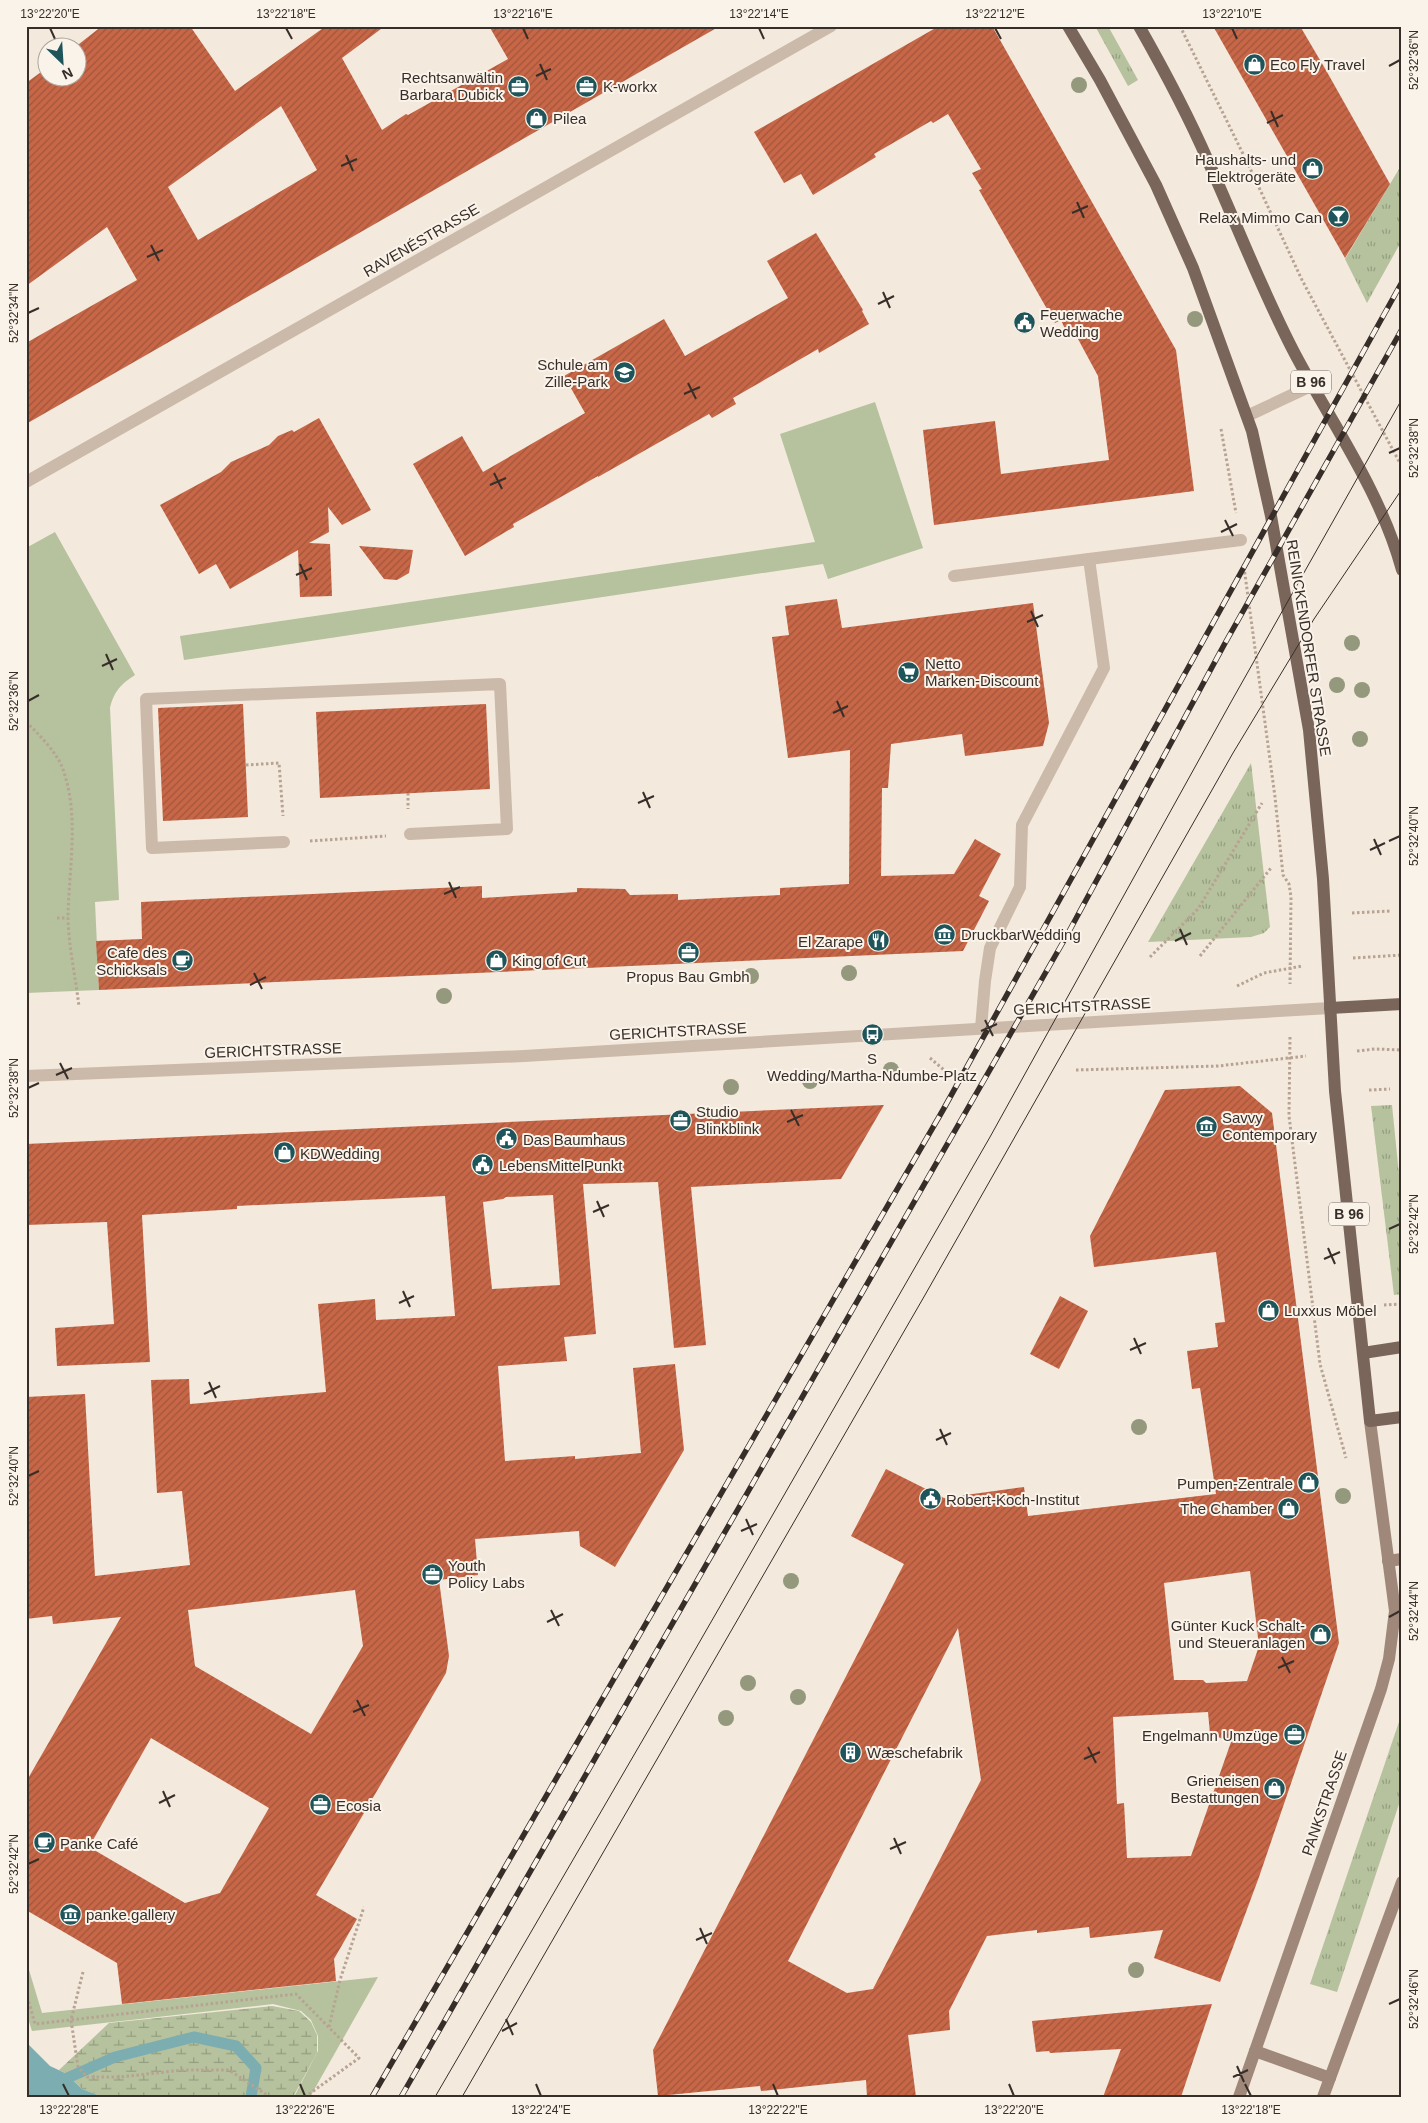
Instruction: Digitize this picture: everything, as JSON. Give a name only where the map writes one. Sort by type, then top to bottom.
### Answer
[{"type":"main road","name":"REINICKENDORFER STRASSE","points":[[1068,26],[1100,80],[1156,185],[1193,268],[1252,431],[1271,516],[1309,730],[1323,879],[1335,1091],[1370,1421]]},
{"type":"main road","name":"B 96","points":[[1140,26],[1207,159],[1291,345],[1336,424],[1387,525],[1402,570]]},
{"type":"main road","points":[[1330,1008],[1402,1004]]},
{"type":"main road","points":[[1363,1353],[1402,1347]]},
{"type":"main road","points":[[1370,1421],[1402,1417]]},
{"type":"main road","name":"PANKSTRASSE","points":[[1239,2097],[1381,1689],[1389,1659],[1395,1611],[1370,1421]]},
{"type":"main road","points":[[1388,1561],[1402,1559]]},
{"type":"main road","points":[[1323,2097],[1402,1882]]},
{"type":"main road","points":[[1255,2052],[1330,2078]]},
{"type":"street","name":"RAVENÉSTRASSE","points":[[26,482],[831,26]]},
{"type":"street","name":"B 96","points":[[1247,416],[1314,386]]},
{"type":"street","points":[[954,576],[1240,540]]},
{"type":"street","points":[[981,1028],[986,964],[990,948],[1020,887],[1022,826],[1104,668],[1089,559]]},
{"type":"street","points":[[284,842],[152,848],[146,699],[500,684],[507,829],[410,834]]},
{"type":"street","name":"GERICHTSTRASSE","points":[[26,1076],[514,1056],[1330,1008]]},
{"type":"path","points":[[1180,26],[1250,166],[1302,280],[1402,467]]},
{"type":"path","points":[[1225,452],[1240,540],[1274,787],[1283,875],[1289,884],[1291,897]]},
{"type":"path","points":[[26,722],[36,731],[62,765],[68,788],[72,819],[68,918],[79,1007]]},
{"type":"path","points":[[246,765],[279,763],[284,842],[410,834],[408,793]]},
{"type":"path","points":[[1150,957],[1198,909],[1262,803]]},
{"type":"path","points":[[1200,956],[1270,868]]},
{"type":"path","points":[[1352,913],[1391,911]]},
{"type":"path","points":[[57,918],[68,918]]},
{"type":"path","points":[[1230,989],[1264,973],[1365,956],[1402,955]]},
{"type":"path","points":[[1076,1070],[1218,1066],[1244,1062]]},
{"type":"path","points":[[1369,1090],[1390,1089]]},
{"type":"path","points":[[1290,1110],[1289,1116],[1320,1364],[1348,1462]]},
{"type":"path","points":[[1396,1304],[1402,1304]]},
{"type":"path","points":[[329,2027],[340,1980],[364,1907]]},
{"type":"path","points":[[83,1972],[71,2020],[78,2067],[87,2078],[120,2077],[183,2070],[230,2070],[270,2097]]},
{"type":"path","points":[[26,1992],[35,2024],[296,1994],[359,2058],[305,2097]]},
{"type":"green space","points":[[1095,26],[1108,26],[1138,80],[1128,86]]},
{"type":"green space","points":[[1402,164],[1402,240],[1367,303],[1345,259]]},
{"type":"green space","points":[[875,402],[923,548],[828,579],[823,564],[184,660],[180,636],[815,542],[780,434]]},
{"type":"green space","points":[[55,532],[135,675],[119,688],[110,708],[119,900],[95,902],[99,990],[26,993],[26,548]]},
{"type":"green space","points":[[1251,763],[1270,927],[1264,933],[1251,937],[1148,942]]},
{"type":"green space","points":[[1392,1105],[1402,1204],[1402,1294],[1394,1295],[1371,1106]]},
{"type":"green space","points":[[1402,1713],[1402,1795],[1337,1992],[1310,1984]]},
{"type":"green space","points":[[26,1960],[42,2013],[378,1977],[310,2097],[294,2097],[318,2051],[318,2036],[311,2020],[301,2011],[273,2004],[32,2031],[26,2012]]},
{"type":"green space","points":[[272,2006],[299,2011],[311,2022],[317,2035],[317,2053],[293,2097],[103,2097],[82,2089],[65,2073],[59,2070],[109,2023]]},
{"type":"water","points":[[26,2042],[50,2066],[65,2073],[82,2089],[103,2097],[26,2097]]},
{"type":"building","points":[[102,26],[190,26],[235,91],[326,26],[385,26],[342,58],[382,130],[406,114],[408,115],[508,59],[489,26],[720,26],[26,424],[26,343],[137,280],[107,227],[26,286],[26,83],[38,74],[38,88],[88,88],[87,38]],"holes":[[[281,106],[317,170],[198,240],[168,187]]]},
{"type":"building","points":[[939,26],[992,26],[1176,350],[1194,491],[934,525],[923,430],[995,421],[1001,474],[1109,460],[1098,376],[1071,326],[1065,329],[1061,320],[1055,323],[979,190],[982,189],[972,173],[981,169],[948,114],[933,123],[931,121],[874,154],[876,157],[813,195],[801,174],[784,183],[754,132]]},
{"type":"building","points":[[1213,26],[1300,26],[1327,72],[1390,184],[1345,258]]},
{"type":"building","points":[[816,233],[863,310],[869,324],[819,353],[818,349],[733,398],[736,404],[712,418],[709,414],[513,524],[514,527],[465,556],[413,464],[462,436],[483,472],[585,413],[564,376],[664,319],[685,356],[788,298],[767,261]]},
{"type":"building","points":[[319,418],[371,510],[342,525],[328,507],[329,532],[309,543],[330,544],[332,596],[300,597],[298,550],[230,589],[216,564],[199,574],[160,505],[221,472],[231,462],[269,445],[278,436],[292,430],[294,432]]},
{"type":"building","points":[[359,546],[413,550],[409,573],[397,580],[384,579]]},
{"type":"building","points":[[837,599],[842,628],[1033,603],[1049,723],[1043,746],[965,756],[962,734],[891,744],[888,788],[882,788],[881,876],[954,874],[975,839],[1001,854],[979,896],[989,901],[963,951],[99,990],[96,941],[142,939],[141,902],[482,886],[482,898],[577,892],[577,888],[625,889],[630,895],[678,894],[678,900],[780,895],[780,888],[849,884],[850,750],[788,758],[772,637],[789,635],[785,606]]},
{"type":"building","points":[[243,704],[248,817],[163,821],[158,708]]},
{"type":"building","points":[[486,704],[490,789],[320,798],[316,712]]},
{"type":"building","points":[[1240,1086],[1272,1113],[1339,1643],[1259,1877],[1220,1982],[1154,1958],[1163,1930],[1090,1938],[1089,1927],[1037,1933],[1037,1930],[987,1936],[949,2011],[950,2030],[908,2035],[916,2097],[867,2097],[866,2080],[761,2091],[760,2086],[658,2096],[653,2050],[904,1564],[851,1536],[886,1469],[944,1498],[1024,1487],[1028,1516],[1216,1494],[1200,1388],[1192,1389],[1187,1351],[1218,1347],[1215,1323],[1225,1322],[1216,1252],[1094,1267],[1090,1236],[1165,1090]],"holes":[[[1250,1571],[1259,1646],[1247,1681],[1206,1683],[1203,1680],[1174,1680],[1164,1583]],[[958,1628],[981,1780],[873,1989],[847,1993],[788,1961]],[[1208,1712],[1210,1734],[1231,1742],[1191,1856],[1127,1858],[1124,1803],[1117,1804],[1113,1717]]]},
{"type":"building","points":[[884,1105],[841,1179],[691,1187],[706,1345],[674,1348],[658,1182],[583,1184],[596,1334],[564,1337],[567,1361],[498,1366],[505,1461],[575,1456],[575,1459],[641,1453],[633,1368],[675,1364],[684,1450],[615,1567],[580,1546],[579,1531],[475,1539],[478,1575],[439,1580],[449,1656],[446,1673],[316,1895],[357,1919],[334,1959],[336,1981],[122,2004],[117,1963],[26,1910],[26,1782],[121,1617],[53,1624],[52,1616],[26,1619],[26,1397],[85,1394],[95,1576],[190,1565],[182,1491],[157,1493],[151,1380],[189,1379],[190,1404],[326,1392],[318,1304],[375,1299],[376,1320],[455,1316],[445,1196],[237,1206],[237,1209],[142,1215],[150,1362],[57,1366],[55,1328],[114,1324],[107,1222],[26,1225],[26,1144]],"holes":[[[553,1195],[560,1285],[492,1289],[483,1202],[506,1197]],[[355,1590],[363,1646],[311,1734],[195,1666],[188,1610]],[[151,1738],[269,1808],[220,1893],[185,1903],[89,1847]]]},
{"type":"building","points":[[1060,1296],[1088,1311],[1059,1369],[1030,1354]]},
{"type":"building","points":[[1212,2004],[1181,2097],[1103,2097],[1121,2049],[1036,2052],[1032,2021]]},
{"type":"waterway","points":[[56,2083],[115,2057],[194,2037],[236,2046],[256,2068],[251,2097]]},
{"type":"tram line","points":[[435,2097],[990,1137],[1231,702],[1402,399]]},
{"type":"tram line","points":[[462,2097],[925,1295],[1233,753],[1314,619],[1402,489]]},
{"type":"railway","points":[[372,2097],[943,1110],[1402,282]]},
{"type":"railway","points":[[401,2097],[1066,937],[1224,645],[1402,329]]},
{"type":"place","name":"Eco Fly Travel","points":[[1254,64]]},
{"type":"place","name":"Rechtsanwältin Barbara Dubick","points":[[519,86]]},
{"type":"place","name":"K-workx","points":[[587,86]]},
{"type":"place","name":"Pilea","points":[[537,118]]},
{"type":"place","name":"Haushalts- und Elektrogeräte","points":[[1312,168]]},
{"type":"place","name":"Relax Mimmo Can","points":[[1338,217]]},
{"type":"place","name":"Feuerwache Wedding","points":[[1024,323]]},
{"type":"place","name":"Schule am Zille-Park","points":[[624,373]]},
{"type":"place","name":"Netto Marken-Discount","points":[[909,672]]},
{"type":"place","name":"DruckbarWedding","points":[[945,934]]},
{"type":"place","name":"El Zarape","points":[[879,941]]},
{"type":"place","name":"Propus Bau Gmbh","points":[[688,953]]},
{"type":"place","name":"King of Cut","points":[[496,960]]},
{"type":"place","name":"Cafe des Schicksals","points":[[183,961]]},
{"type":"place","name":"S Wedding/Martha-Ndumbe-Platz","points":[[872,1035]]},
{"type":"place","name":"Studio Blinkblink","points":[[680,1120]]},
{"type":"place","name":"Savvy Contemporary","points":[[1206,1126]]},
{"type":"place","name":"Das Baumhaus","points":[[507,1139]]},
{"type":"place","name":"KDWedding","points":[[284,1153]]},
{"type":"place","name":"LebensMittelPunkt","points":[[483,1165]]},
{"type":"place","name":"Luxxus Möbel","points":[[1268,1310]]},
{"type":"place","name":"Pumpen-Zentrale","points":[[1309,1483]]},
{"type":"place","name":"Robert-Koch-Institut","points":[[930,1499]]},
{"type":"place","name":"The Chamber","points":[[1288,1508]]},
{"type":"place","name":"Youth Policy Labs","points":[[432,1574]]},
{"type":"place","name":"Günter Kuck Schalt- und Steueranlagen","points":[[1321,1634]]},
{"type":"place","name":"Engelmann Umzüge","points":[[1294,1735]]},
{"type":"place","name":"Wæschefabrik","points":[[851,1752]]},
{"type":"place","name":"Grieneisen Bestattungen","points":[[1275,1789]]},
{"type":"place","name":"Ecosia","points":[[320,1805]]},
{"type":"place","name":"Panke Café","points":[[44,1843]]},
{"type":"place","name":"panke.gallery","points":[[70,1914]]}]
